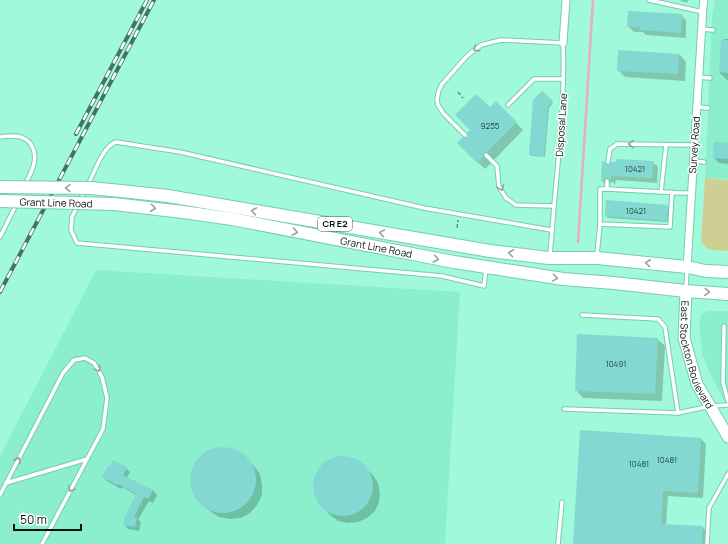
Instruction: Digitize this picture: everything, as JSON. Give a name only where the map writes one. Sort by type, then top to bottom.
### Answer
[{"type":"main road","name":"Grant Line Road","points":[[0,187],[91,188],[168,196],[483,250],[549,258],[597,258],[687,266],[706,271],[728,272]]},
{"type":"main road","name":"Grant Line Road","points":[[0,200],[114,204],[183,212],[232,219],[454,262],[563,279],[728,294]]},
{"type":"main road","name":"East Stockton Boulevard","points":[[686,291],[684,338],[697,384],[728,437]]},
{"type":"street","name":"Disposal Lane","points":[[563,43],[566,0]]},
{"type":"street","name":"Survey Road","points":[[687,266],[704,0]]},
{"type":"lane","points":[[650,0],[703,12]]},
{"type":"lane","points":[[701,30],[713,30]]},
{"type":"lane","points":[[465,135],[443,113],[438,105],[437,99],[439,90],[446,78],[467,56],[481,45],[501,40],[563,43]]},
{"type":"lane","name":"Disposal Lane","points":[[549,258],[560,139],[564,66],[563,43]]},
{"type":"lane","points":[[698,77],[710,78]]},
{"type":"lane","points":[[508,106],[534,79],[563,79]]},
{"type":"lane","points":[[696,107],[708,108]]},
{"type":"lane","points":[[0,137],[17,136],[28,141],[33,148],[36,156],[33,169],[23,190]]},
{"type":"lane","points":[[486,267],[484,286],[442,276],[77,243],[71,230],[72,217],[105,151],[112,143],[116,142],[180,152],[424,208],[552,230]]},
{"type":"lane","points":[[608,162],[610,149],[617,144],[694,145]]},
{"type":"lane","points":[[662,192],[666,145]]},
{"type":"lane","points":[[486,155],[497,166],[499,187],[506,198],[516,205],[554,206]]},
{"type":"lane","points":[[693,161],[704,162]]},
{"type":"lane","points":[[607,181],[607,189]]},
{"type":"lane","points":[[597,258],[600,224],[600,189],[691,193]]},
{"type":"lane","points":[[600,224],[670,227],[672,192]]},
{"type":"lane","points":[[0,237],[20,197]]},
{"type":"lane","name":"Survey Road","points":[[686,291],[687,266]]},
{"type":"lane","points":[[582,315],[658,319],[665,327],[678,413]]},
{"type":"lane","points":[[724,326],[723,383],[728,400]]},
{"type":"lane","points":[[0,495],[63,373],[74,360],[85,358],[94,363],[102,377],[107,398],[103,429],[42,544]]},
{"type":"lane","points":[[564,409],[678,413],[710,406],[728,405]]},
{"type":"lane","points":[[6,483],[87,459]]},
{"type":"lane","points":[[707,544],[708,508],[728,474]]},
{"type":"lane","points":[[558,544],[562,502]]},
{"type":"path","points":[[458,92],[463,98]]},
{"type":"shaded area","points":[[715,0],[728,0],[728,179],[705,178],[712,16]]},
{"type":"shaded area","points":[[705,178],[728,180],[728,251],[711,250],[706,248],[701,241]]},
{"type":"shaded area","points":[[96,270],[460,292],[445,544],[0,544],[0,456]]},
{"type":"shaded area","points":[[709,311],[728,311],[728,408],[711,376],[702,354],[699,320],[702,314]]},
{"type":"building","points":[[628,11],[682,14],[681,33],[640,30],[640,27],[627,27]]},
{"type":"building","points":[[721,40],[728,40],[728,73],[719,72]]},
{"type":"building","points":[[618,50],[679,54],[678,74],[617,71]]},
{"type":"building","points":[[542,91],[553,101],[548,106],[544,156],[529,155],[533,100]]},
{"type":"building","points":[[476,94],[490,107],[496,101],[517,122],[487,152],[483,153],[483,157],[477,163],[457,143],[463,137],[468,137],[467,133],[470,130],[455,115]]},
{"type":"building","points":[[714,142],[728,143],[728,159],[713,158]]},
{"type":"building","points":[[617,159],[654,161],[652,178],[611,176],[611,182],[610,179],[607,178],[605,178],[604,181],[601,181],[602,161],[609,165],[611,162],[616,162]]},
{"type":"building","points":[[606,200],[668,205],[667,221],[605,216]]},
{"type":"building","points":[[577,334],[658,338],[655,394],[575,391]]},
{"type":"building","points":[[580,430],[701,438],[698,493],[663,491],[661,524],[703,526],[702,544],[573,544]]},
{"type":"building","points":[[223,447],[235,450],[246,457],[253,468],[256,480],[253,492],[246,503],[235,510],[223,513],[211,510],[200,503],[193,492],[190,480],[193,468],[200,457],[211,450]]},
{"type":"building","points":[[337,456],[349,456],[360,461],[368,469],[373,480],[371,498],[360,511],[349,516],[337,516],[326,511],[318,503],[313,492],[313,480],[318,469],[326,461]]},
{"type":"building","points":[[113,460],[127,467],[123,475],[153,490],[148,499],[144,497],[134,517],[137,517],[135,527],[123,525],[125,516],[136,494],[102,477],[108,465],[110,466]]},
{"type":"waterway","points":[[578,242],[593,0]]},
{"type":"railway","points":[[76,134],[147,0]]},
{"type":"railway","points":[[0,292],[154,0]]}]
